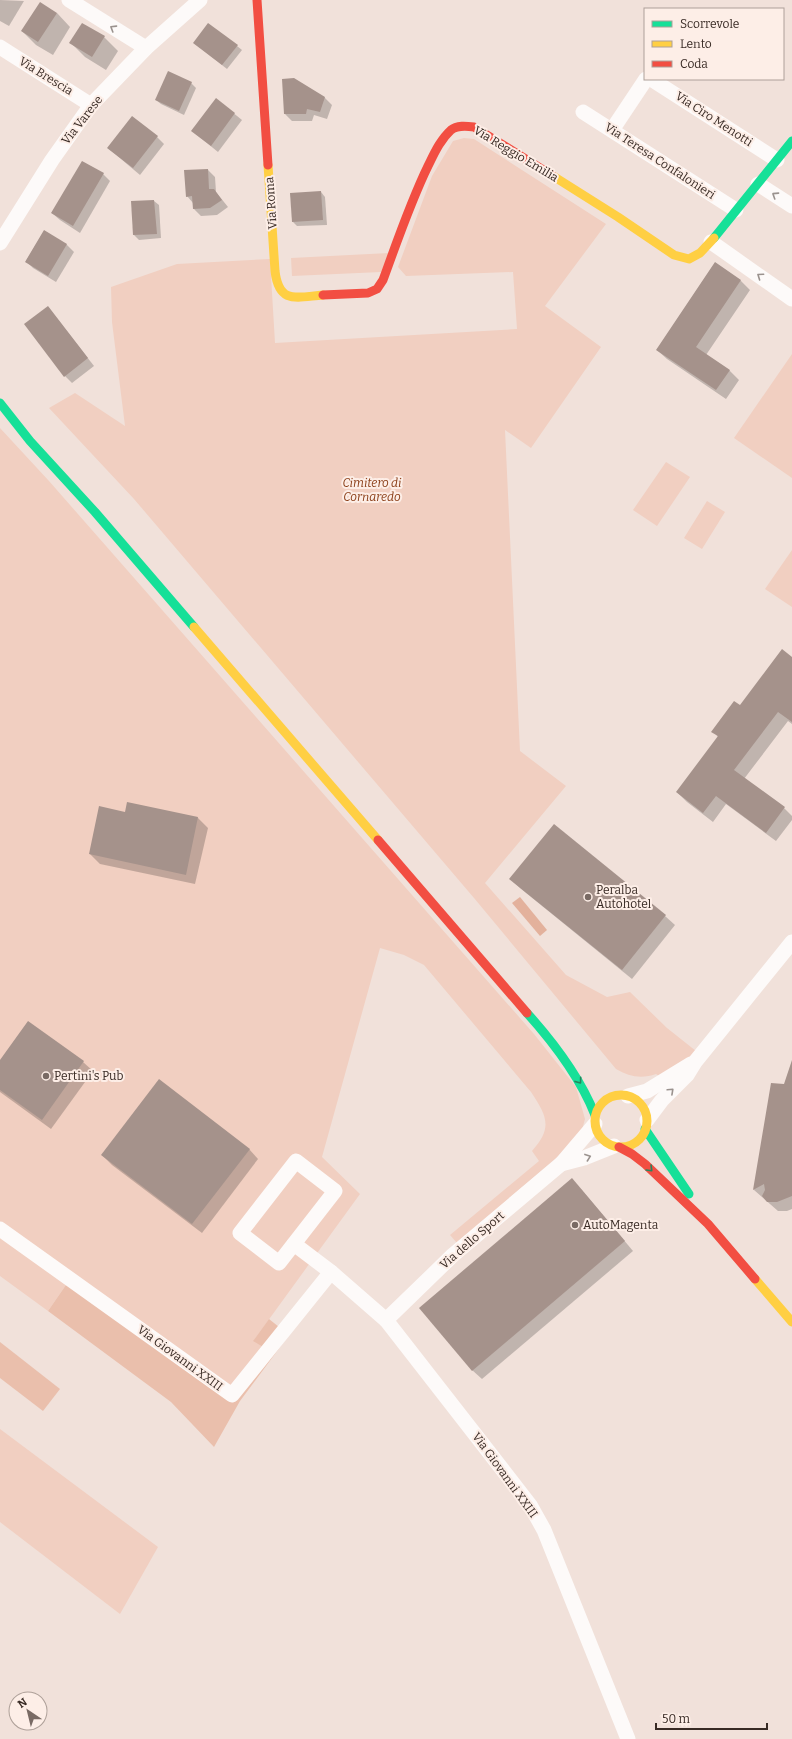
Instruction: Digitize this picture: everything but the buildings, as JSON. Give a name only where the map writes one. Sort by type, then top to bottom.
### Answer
[{"type":"street","points":[[69,0],[146,48]]},
{"type":"street","name":"Via Varese","points":[[185,13],[195,0]]},
{"type":"street","name":"Via Varese","points":[[2,234],[91,105],[146,48],[200,0]]},
{"type":"street","name":"Via Roma","points":[[246,0],[258,7],[277,288],[281,292],[291,297],[368,293],[377,289]]},
{"type":"street","name":"Via Brescia","points":[[0,47],[91,105]]},
{"type":"street","points":[[612,130],[645,80]]},
{"type":"street","name":"Via Ciro Menotti","points":[[653,80],[777,160]]},
{"type":"street","name":"Via Teresa Confalonieri","points":[[583,112],[736,210]]},
{"type":"street","name":"Via Reggio Emilia","points":[[377,289],[383,280],[432,155],[450,130],[463,126],[474,127],[618,217],[674,255],[689,259],[700,253],[711,242]]},
{"type":"street","points":[[791,143],[711,242],[792,299]]},
{"type":"street","points":[[758,184],[792,206]]},
{"type":"street","points":[[0,403],[30,440],[95,512],[549,1038],[592,1102],[595,1119],[601,1138],[617,1146],[645,1164],[708,1224],[792,1322]]},
{"type":"street","points":[[0,417],[30,440]]},
{"type":"street","points":[[617,1146],[627,1146],[635,1142],[641,1136],[646,1124],[662,1100],[687,1075],[695,1062],[792,942]]},
{"type":"street","points":[[549,1038],[582,1068]]},
{"type":"street","points":[[595,1119],[599,1107],[611,1096],[647,1091],[695,1062]]},
{"type":"street","points":[[609,1090],[635,1099],[642,1105],[645,1112],[646,1124],[708,1224]]},
{"type":"street","name":"Via dello Sport","points":[[386,1320],[453,1255],[561,1164],[595,1119]]},
{"type":"street","name":"Via dello Sport","points":[[561,1164],[584,1158],[617,1146]]},
{"type":"street","points":[[296,1161],[335,1192],[294,1244],[279,1263],[240,1233],[296,1161]]},
{"type":"street","name":"Via Giovanni XXIII","points":[[0,1229],[232,1395],[331,1272]]},
{"type":"street","name":"Via Giovanni XXIII","points":[[294,1244],[331,1272],[386,1320],[530,1505],[544,1530],[628,1739]]},
{"type":"green space","name":"Cimitero di Cornaredo","points":[[464,138],[474,139],[606,224],[545,306],[601,347],[531,448],[505,430],[520,751],[566,786],[485,883],[566,975],[607,997],[630,992],[667,1028],[696,1051],[691,1058],[662,1078],[656,1074],[641,1077],[626,1074],[616,1069],[474,898],[134,499],[49,408],[75,393],[125,426],[112,322],[111,287],[177,264],[270,259],[275,343],[517,329],[513,272],[406,276],[398,267],[432,176],[453,141]]},
{"type":"green space","points":[[389,253],[381,272],[292,276],[291,258]]},
{"type":"green space","points":[[792,354],[792,478],[734,438]]},
{"type":"green space","points":[[0,428],[49,481],[534,1034],[576,1087],[585,1119],[582,1130],[570,1146],[457,1243],[450,1235],[539,1161],[532,1151],[539,1143],[545,1129],[544,1115],[531,1092],[424,965],[404,955],[380,948],[322,1157],[360,1194],[254,1340],[263,1347],[225,1396],[68,1282],[48,1311],[0,1276]]},
{"type":"green space","points":[[666,462],[690,477],[657,526],[633,510]]},
{"type":"green space","points":[[707,501],[725,512],[702,549],[684,538]]},
{"type":"green space","points":[[792,550],[792,607],[765,589]]},
{"type":"green space","points":[[0,1429],[158,1547],[120,1614],[0,1522]]},
{"type":"shaded area","points":[[520,897],[547,930],[540,936],[512,903]]},
{"type":"shaded area","points":[[68,1282],[225,1396],[263,1347],[253,1341],[269,1319],[289,1335],[240,1401],[214,1447],[171,1402],[48,1311]]},
{"type":"shaded area","points":[[0,1342],[60,1389],[43,1411],[0,1378]]},
{"type":"traffic: fast","points":[[714,238],[792,141]]},
{"type":"traffic: fast","points":[[0,403],[30,441],[95,512],[194,627]]},
{"type":"traffic: fast","points":[[527,1013],[566,1061],[582,1087],[595,1115]]},
{"type":"traffic: fast","points":[[645,1129],[689,1194]]},
{"type":"traffic: slow","points":[[268,165],[277,282],[285,294],[291,296],[323,295]]},
{"type":"traffic: slow","points":[[553,176],[618,217],[674,255],[689,259],[700,253],[714,238]]},
{"type":"traffic: slow","points":[[194,627],[378,840]]},
{"type":"traffic: slow","points":[[621,1095],[631,1097],[639,1103],[645,1111],[647,1121],[645,1131],[639,1139],[631,1145],[621,1147],[611,1145],[603,1139],[597,1131],[595,1121],[597,1111],[603,1103],[611,1097],[621,1095]]},
{"type":"traffic: slow","points":[[755,1279],[792,1322]]},
{"type":"traffic: jam","points":[[257,0],[268,165]]},
{"type":"traffic: jam","points":[[323,295],[368,293],[377,289],[383,280],[421,180],[440,143],[453,128],[462,126],[474,127],[553,176]]},
{"type":"traffic: jam","points":[[378,840],[527,1013]]},
{"type":"traffic: jam","points":[[619,1147],[632,1154],[645,1164],[708,1224],[755,1279]]},
{"type":"place","name":"Peralba Autohotel","points":[[588,897]]},
{"type":"place","name":"Pertini's Pub","points":[[46,1076]]},
{"type":"place","name":"AutoMagenta","points":[[575,1225]]}]
